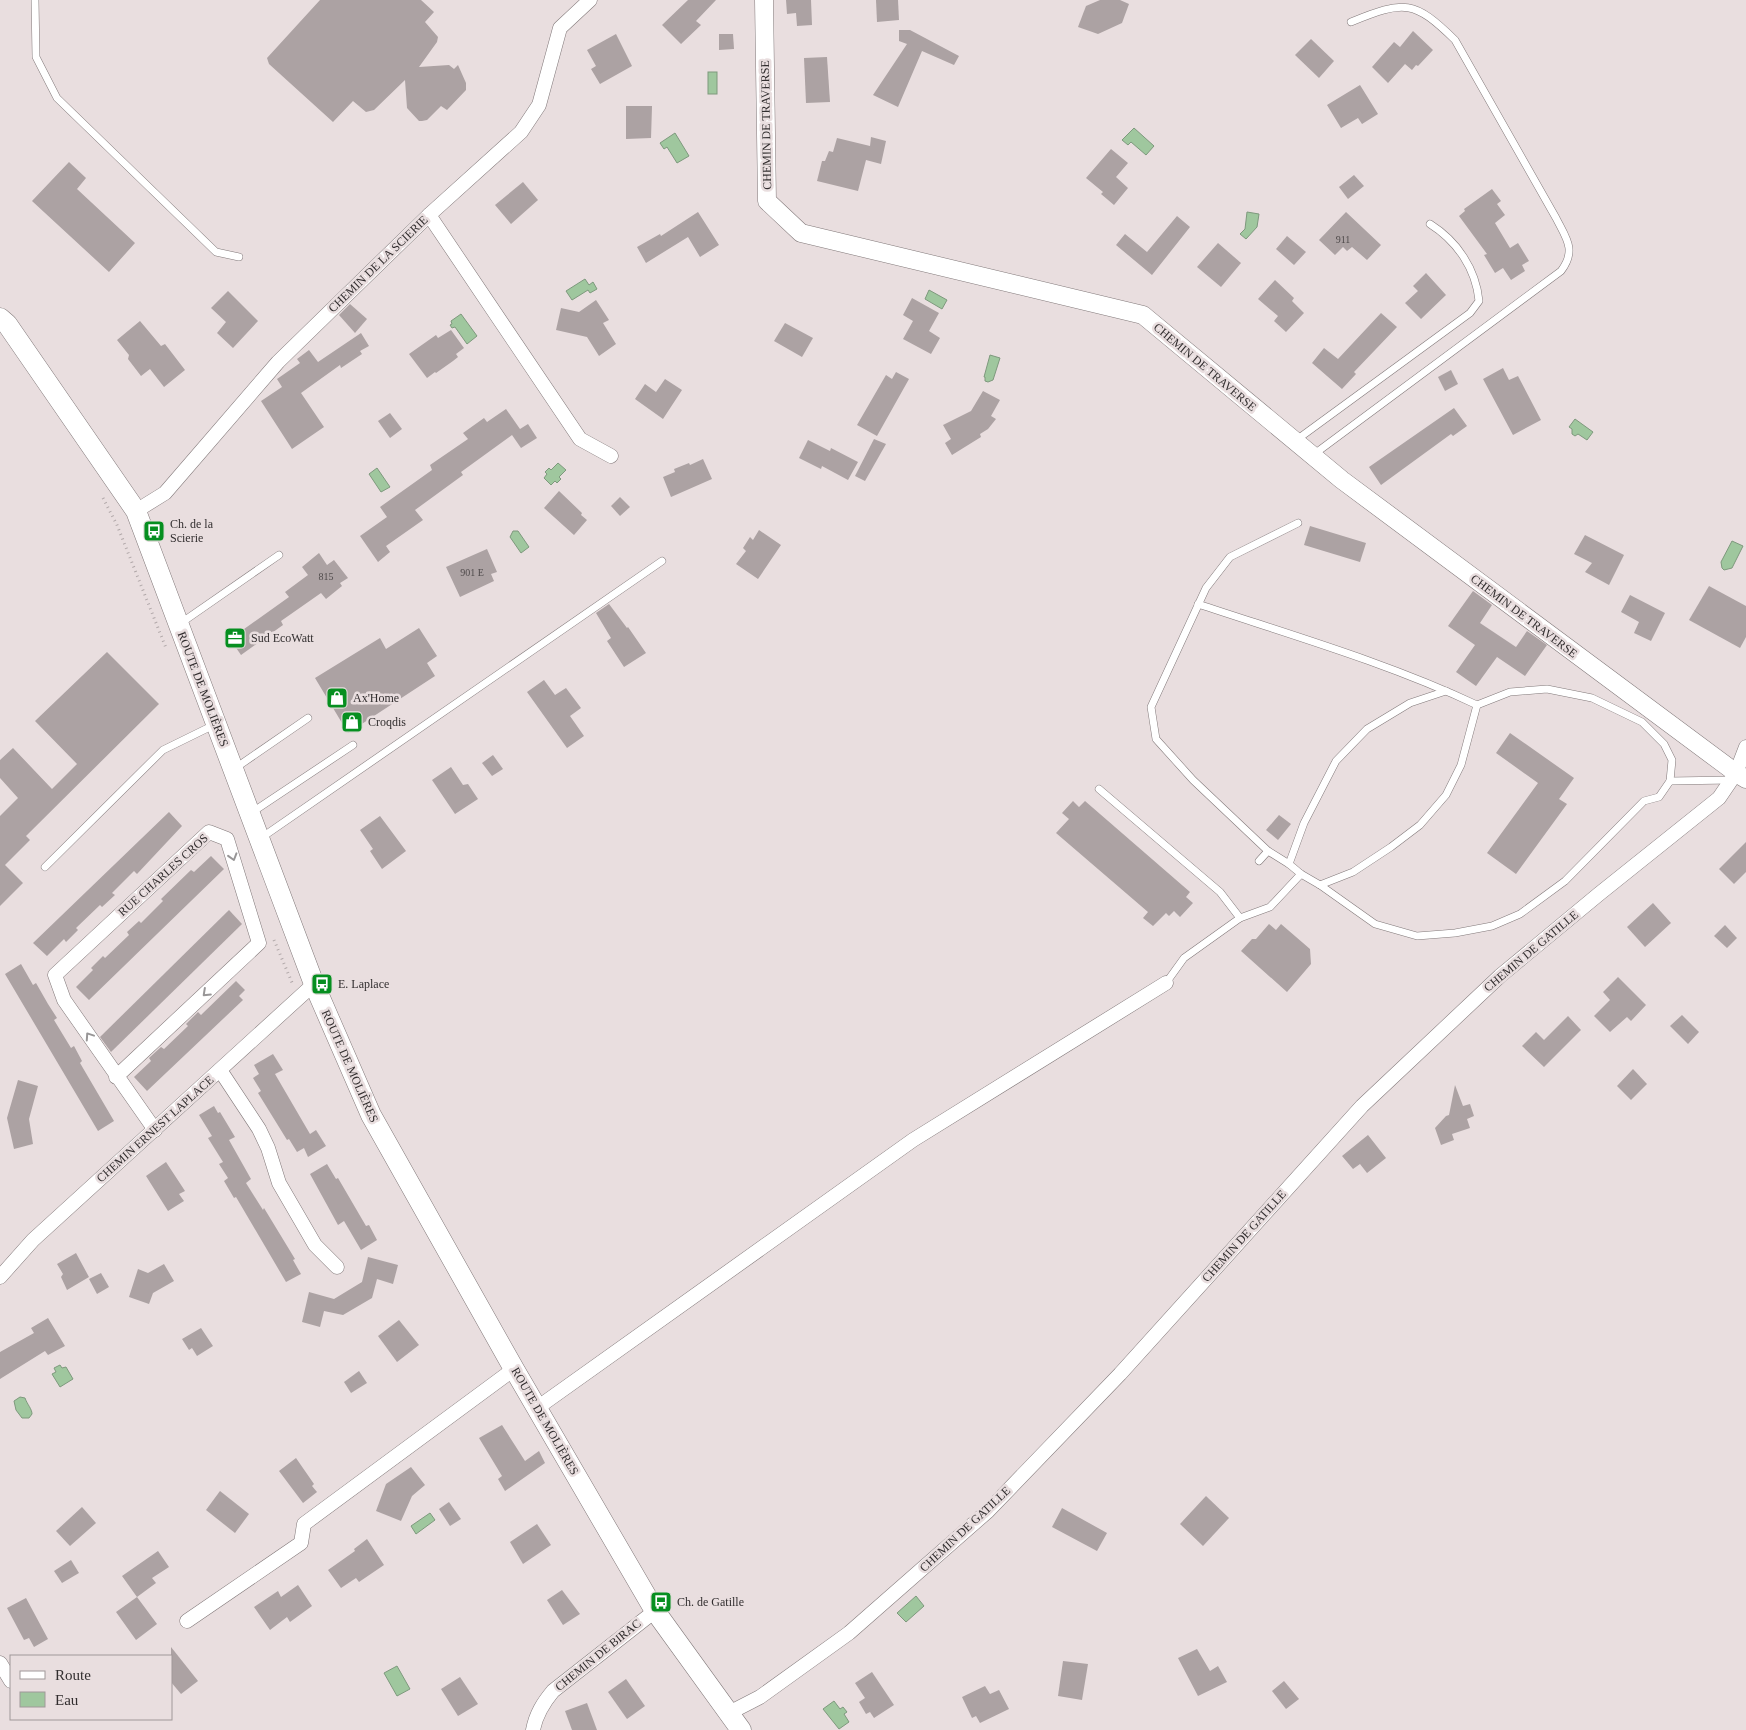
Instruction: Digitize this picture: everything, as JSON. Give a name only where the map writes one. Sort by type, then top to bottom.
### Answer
[{"type":"main road","name":"ROUTE DE MOLIÈRES","points":[[0,318],[7,324],[136,511],[314,984],[371,1115],[514,1369],[655,1611],[741,1730]]},
{"type":"street","name":"CHEMIN DE LA SCIERIE","points":[[136,511],[165,493],[278,362],[428,215],[521,132],[538,105],[560,28],[590,0]]},
{"type":"street","name":"CHEMIN DE TRAVERSE","points":[[764,0],[767,201],[801,233],[1143,316],[1342,480],[1738,777]]},
{"type":"street","points":[[428,215],[580,439],[610,456]]},
{"type":"street","name":"CHEMIN DE GATILLE","points":[[729,1713],[760,1697],[849,1633],[988,1511],[1120,1374],[1362,1106],[1500,976],[1719,798],[1738,777],[1746,747]]},
{"type":"street","name":"RUE CHARLES CROS","points":[[116,1077],[259,943],[228,839],[209,832],[55,975],[64,1000],[116,1077],[154,1130]]},
{"type":"street","points":[[537,1408],[913,1140],[1166,983]]},
{"type":"street","name":"CHEMIN ERNEST LAPLACE","points":[[0,1277],[33,1240],[314,984]]},
{"type":"street","points":[[220,1070],[259,1129],[268,1148],[279,1183],[315,1245],[338,1267]]},
{"type":"street","points":[[187,1621],[301,1542],[304,1524],[514,1369]]},
{"type":"street","name":"CHEMIN DE BIRAC","points":[[533,1730],[537,1715],[553,1691],[655,1611]]},
{"type":"street","points":[[0,1663],[10,1679]]},
{"type":"lane","points":[[35,0],[36,57],[57,98],[216,252],[239,257]]},
{"type":"lane","points":[[1312,456],[1561,271],[1567,263],[1570,254],[1568,242],[1556,218],[1455,40],[1442,25],[1422,8],[1402,4],[1391,4],[1351,22]]},
{"type":"lane","points":[[1294,441],[1470,313],[1479,301],[1474,275],[1462,253],[1441,230],[1430,224]]},
{"type":"lane","points":[[1298,523],[1230,558],[1206,588],[1151,707],[1156,739],[1194,780],[1268,851],[1375,924],[1418,936],[1455,933],[1492,926],[1520,914],[1565,881],[1644,801],[1659,797],[1670,781],[1672,760],[1664,744],[1642,722],[1592,698],[1548,689],[1510,692],[1477,706]]},
{"type":"lane","points":[[179,625],[279,555]]},
{"type":"lane","points":[[259,839],[662,561]]},
{"type":"lane","points":[[1198,604],[1343,652],[1446,690],[1477,706]]},
{"type":"lane","points":[[1289,864],[1304,822],[1336,761],[1367,729],[1410,703],[1446,690]]},
{"type":"lane","points":[[1320,886],[1353,872],[1391,848],[1420,825],[1446,795],[1462,765],[1477,706]]},
{"type":"lane","points":[[233,770],[308,718]]},
{"type":"lane","points":[[45,867],[164,750],[216,724]]},
{"type":"lane","points":[[250,814],[352,745]]},
{"type":"lane","points":[[1670,781],[1738,777]]},
{"type":"lane","points":[[1099,789],[1220,892],[1240,918]]},
{"type":"lane","points":[[1259,861],[1268,851]]},
{"type":"lane","points":[[1166,983],[1184,958],[1240,918],[1270,907],[1301,874]]},
{"type":"water","points":[[708,72],[717,72],[717,94],[708,94]]},
{"type":"water","points":[[1134,128],[1154,146],[1146,155],[1131,142],[1128,145],[1122,140]]},
{"type":"water","points":[[675,133],[689,156],[677,163],[667,147],[664,149],[660,143]]},
{"type":"water","points":[[1247,212],[1259,214],[1257,227],[1246,239],[1240,234],[1245,229]]},
{"type":"water","points":[[585,279],[589,285],[593,282],[597,289],[590,293],[588,290],[572,300],[566,291]]},
{"type":"water","points":[[929,290],[947,300],[942,309],[925,299]]},
{"type":"water","points":[[461,314],[477,336],[467,344],[455,327],[452,328],[450,325],[452,324],[451,321]]},
{"type":"water","points":[[990,355],[1000,358],[993,380],[988,382],[985,381],[984,377]]},
{"type":"water","points":[[1575,419],[1593,432],[1587,440],[1578,434],[1575,436],[1572,434],[1572,429],[1569,427]]},
{"type":"water","points":[[558,463],[566,470],[559,477],[561,479],[557,483],[555,481],[551,485],[544,478],[547,474],[545,472],[549,468],[551,470]]},
{"type":"water","points":[[377,468],[390,487],[381,492],[369,474]]},
{"type":"water","points":[[513,531],[518,531],[529,547],[521,553],[510,537]]},
{"type":"water","points":[[1732,541],[1743,546],[1732,568],[1724,570],[1721,562]]},
{"type":"water","points":[[60,1365],[62,1368],[66,1367],[73,1379],[60,1387],[52,1374],[56,1372],[54,1368]]},
{"type":"water","points":[[20,1397],[25,1398],[31,1410],[32,1414],[29,1418],[22,1418],[16,1410],[14,1401]]},
{"type":"water","points":[[430,1513],[435,1520],[416,1534],[411,1526]]},
{"type":"water","points":[[916,1596],[924,1606],[906,1622],[897,1613]]},
{"type":"water","points":[[397,1666],[410,1689],[397,1696],[384,1673]]},
{"type":"water","points":[[834,1701],[840,1709],[843,1707],[847,1712],[844,1714],[849,1722],[839,1729],[823,1709]]},
{"type":"building","points":[[320,0],[421,0],[434,12],[425,22],[438,37],[437,42],[419,67],[449,65],[454,69],[458,65],[466,83],[466,90],[447,110],[441,106],[427,120],[419,121],[407,108],[405,80],[374,110],[366,112],[353,101],[333,122],[269,64],[267,58]]},
{"type":"building","points":[[688,0],[716,0],[696,21],[701,25],[681,44],[662,25]]},
{"type":"building","points":[[786,0],[811,0],[812,25],[797,26],[796,13],[787,14]]},
{"type":"building","points":[[876,0],[898,0],[899,20],[877,22]]},
{"type":"building","points":[[1100,0],[1120,0],[1129,4],[1122,23],[1098,34],[1078,27],[1086,6]]},
{"type":"building","points":[[899,30],[910,30],[959,56],[954,65],[922,51],[898,107],[873,95],[907,44],[899,41]]},
{"type":"building","points":[[1413,31],[1433,50],[1412,70],[1405,64],[1388,83],[1372,67],[1394,42],[1400,47]]},
{"type":"building","points":[[616,34],[632,66],[600,84],[591,69],[596,66],[587,50]]},
{"type":"building","points":[[719,34],[733,34],[734,49],[719,50]]},
{"type":"building","points":[[1311,39],[1334,61],[1319,78],[1295,55]]},
{"type":"building","points":[[827,57],[830,102],[806,103],[804,58]]},
{"type":"building","points":[[1360,85],[1378,114],[1362,124],[1358,118],[1341,128],[1327,105]]},
{"type":"building","points":[[626,106],[652,106],[651,138],[626,139]]},
{"type":"building","points":[[871,137],[886,141],[881,164],[866,160],[858,191],[817,181],[822,161],[825,161],[829,151],[833,152],[837,138],[870,146]]},
{"type":"building","points":[[1111,149],[1128,163],[1116,177],[1128,188],[1114,205],[1101,194],[1103,192],[1086,178]]},
{"type":"building","points":[[69,162],[86,178],[77,189],[135,243],[109,272],[32,201]]},
{"type":"building","points":[[1354,175],[1364,186],[1348,199],[1339,187]]},
{"type":"building","points":[[523,182],[538,200],[511,224],[495,205]]},
{"type":"building","points":[[1492,189],[1501,201],[1497,204],[1505,215],[1495,223],[1510,248],[1518,243],[1529,261],[1522,265],[1525,271],[1511,280],[1503,268],[1495,273],[1484,255],[1487,254],[1459,216],[1465,211],[1464,209]]},
{"type":"building","points":[[698,212],[719,245],[700,257],[688,237],[646,263],[637,247],[660,234],[661,236]]},
{"type":"building","points":[[1346,212],[1381,245],[1367,260],[1352,247],[1347,251],[1343,247],[1335,255],[1319,240]]},
{"type":"building","points":[[1177,216],[1190,227],[1152,275],[1116,245],[1125,234],[1147,252]]},
{"type":"building","points":[[1287,236],[1306,252],[1294,265],[1276,249]]},
{"type":"building","points":[[1218,243],[1241,263],[1221,287],[1197,267]]},
{"type":"building","points":[[1426,273],[1446,295],[1421,319],[1405,303],[1418,291],[1413,286]]},
{"type":"building","points":[[1275,280],[1294,298],[1292,301],[1304,313],[1286,332],[1274,321],[1278,316],[1258,299]]},
{"type":"building","points":[[228,291],[258,321],[233,348],[217,333],[226,322],[211,308]]},
{"type":"building","points":[[912,298],[939,313],[929,331],[940,338],[931,354],[903,339],[913,321],[903,315]]},
{"type":"building","points":[[596,300],[609,320],[603,323],[616,344],[599,356],[587,337],[556,330],[561,308],[579,312]]},
{"type":"building","points":[[350,304],[367,319],[355,333],[339,315]]},
{"type":"building","points":[[1381,313],[1397,327],[1354,372],[1356,374],[1342,389],[1312,363],[1324,348],[1338,359]]},
{"type":"building","points":[[140,321],[161,346],[165,344],[185,370],[164,387],[150,369],[141,376],[128,359],[129,355],[117,340]]},
{"type":"building","points":[[785,323],[813,338],[802,357],[774,341]]},
{"type":"building","points":[[451,330],[464,348],[456,354],[458,357],[427,378],[409,354],[436,335],[438,338]]},
{"type":"building","points":[[361,333],[369,346],[360,351],[362,354],[341,368],[340,365],[301,393],[324,427],[292,449],[261,401],[282,387],[277,379],[300,363],[297,359],[309,350],[318,362]]},
{"type":"building","points":[[1503,368],[1509,380],[1518,376],[1541,420],[1513,435],[1483,379]]},
{"type":"building","points":[[1451,370],[1458,384],[1445,391],[1438,377]]},
{"type":"building","points":[[896,372],[909,379],[877,436],[857,425],[886,375],[892,379]]},
{"type":"building","points":[[665,379],[682,390],[663,419],[635,399],[645,384],[656,392]]},
{"type":"building","points":[[983,391],[1000,400],[991,416],[996,419],[988,429],[980,434],[981,437],[952,455],[945,443],[951,439],[943,425],[971,411]]},
{"type":"building","points":[[1454,408],[1467,426],[1453,436],[1451,434],[1381,485],[1369,467]]},
{"type":"building","points":[[506,409],[520,429],[528,424],[537,438],[521,448],[512,435],[461,472],[463,475],[415,510],[423,520],[386,546],[390,552],[378,562],[360,536],[387,517],[380,507],[432,470],[430,465],[468,439],[463,433],[484,418],[487,422]]},
{"type":"building","points":[[390,413],[402,429],[390,438],[378,421]]},
{"type":"building","points":[[874,439],[886,444],[865,481],[855,476]]},
{"type":"building","points":[[808,440],[830,451],[831,448],[858,462],[848,480],[822,466],[821,469],[799,458]]},
{"type":"building","points":[[703,459],[712,479],[671,497],[663,477],[675,472],[674,469]]},
{"type":"building","points":[[559,491],[587,520],[574,535],[544,508]]},
{"type":"building","points":[[620,497],[630,507],[620,516],[611,506]]},
{"type":"building","points":[[1310,526],[1366,543],[1360,562],[1304,545]]},
{"type":"building","points":[[759,530],[781,545],[758,579],[736,564],[746,551],[743,548],[750,537],[753,540]]},
{"type":"building","points":[[1585,535],[1624,555],[1609,585],[1585,572],[1592,563],[1574,554]]},
{"type":"building","points":[[487,549],[497,572],[491,574],[494,581],[460,597],[446,567]]},
{"type":"building","points":[[319,553],[327,565],[334,560],[348,578],[340,583],[342,586],[326,599],[321,593],[281,621],[283,625],[241,655],[230,639],[289,597],[285,592],[308,575],[302,567]]},
{"type":"building","points":[[1709,586],[1746,606],[1746,637],[1740,648],[1689,620]]},
{"type":"building","points":[[1473,591],[1492,605],[1480,623],[1516,647],[1527,631],[1547,645],[1525,676],[1497,657],[1476,686],[1456,672],[1475,645],[1448,626]]},
{"type":"building","points":[[1630,595],[1665,613],[1651,641],[1634,633],[1639,622],[1621,612]]},
{"type":"building","points":[[609,604],[646,653],[624,667],[607,641],[611,638],[596,613]]},
{"type":"building","points":[[419,628],[437,656],[427,663],[435,676],[348,733],[315,678],[380,638],[386,649]]},
{"type":"building","points":[[107,652],[159,704],[26,836],[30,840],[5,865],[23,883],[0,906],[0,816],[18,798],[0,778],[0,760],[13,748],[52,789],[77,764],[35,721]]},
{"type":"building","points":[[544,680],[555,695],[566,688],[581,708],[570,716],[584,736],[567,748],[527,692]]},
{"type":"building","points":[[1510,733],[1574,778],[1559,799],[1567,804],[1516,874],[1487,853],[1538,783],[1496,753]]},
{"type":"building","points":[[493,755],[503,769],[492,776],[482,763]]},
{"type":"building","points":[[451,767],[463,785],[468,784],[478,799],[455,814],[432,780]]},
{"type":"building","points":[[1073,801],[1079,807],[1085,801],[1190,892],[1186,897],[1193,903],[1180,917],[1174,911],[1169,916],[1166,913],[1153,926],[1143,918],[1148,912],[1056,833],[1069,819],[1062,813]]},
{"type":"building","points":[[169,812],[182,826],[137,874],[134,871],[112,893],[115,895],[102,907],[100,905],[76,928],[78,930],[66,942],[64,939],[47,956],[33,943]]},
{"type":"building","points":[[1279,815],[1291,824],[1278,840],[1266,830]]},
{"type":"building","points":[[380,816],[406,851],[382,869],[370,851],[373,849],[360,830]]},
{"type":"building","points":[[1746,842],[1746,872],[1734,884],[1719,869]]},
{"type":"building","points":[[211,856],[224,869],[89,1000],[76,987],[93,970],[91,968],[103,956],[105,958],[129,935],[127,932],[139,921],[141,923],[163,901],[161,899],[191,870],[194,872]]},
{"type":"building","points":[[1653,903],[1671,923],[1645,947],[1627,927]]},
{"type":"building","points":[[229,910],[242,924],[111,1052],[100,1037]]},
{"type":"building","points":[[1269,924],[1276,930],[1281,924],[1310,949],[1311,964],[1287,992],[1241,951],[1252,939],[1256,939]]},
{"type":"building","points":[[1725,925],[1737,938],[1727,948],[1714,936]]},
{"type":"building","points":[[21,964],[33,985],[36,983],[57,1018],[54,1020],[71,1048],[74,1046],[82,1061],[80,1063],[114,1121],[98,1131],[5,974]]},
{"type":"building","points":[[1618,977],[1646,1005],[1631,1021],[1627,1017],[1610,1032],[1594,1016],[1610,1000],[1603,992]]},
{"type":"building","points":[[236,981],[245,990],[239,996],[243,1000],[147,1091],[134,1077],[151,1061],[149,1058],[161,1047],[164,1049],[188,1026],[186,1024],[198,1012],[201,1015]]},
{"type":"building","points":[[1682,1015],[1699,1032],[1688,1044],[1670,1026]]},
{"type":"building","points":[[1568,1016],[1581,1030],[1544,1067],[1522,1046],[1536,1032],[1544,1040]]},
{"type":"building","points":[[273,1054],[283,1070],[275,1074],[310,1134],[316,1130],[326,1146],[308,1157],[304,1148],[297,1152],[289,1139],[287,1140],[258,1093],[261,1091],[253,1078],[259,1074],[254,1065]]},
{"type":"building","points":[[1633,1069],[1647,1084],[1631,1100],[1617,1086]]},
{"type":"building","points":[[18,1080],[38,1086],[29,1119],[33,1144],[14,1149],[7,1118]]},
{"type":"building","points":[[1455,1085],[1463,1106],[1470,1104],[1474,1116],[1467,1119],[1470,1128],[1452,1134],[1454,1140],[1441,1145],[1435,1128],[1449,1115]]},
{"type":"building","points":[[214,1106],[218,1113],[220,1112],[235,1137],[229,1140],[251,1179],[246,1183],[263,1210],[264,1208],[295,1259],[293,1260],[301,1274],[286,1282],[236,1197],[234,1198],[224,1181],[228,1178],[219,1164],[223,1162],[208,1138],[212,1136],[199,1115]]},
{"type":"building","points":[[1368,1135],[1386,1158],[1367,1173],[1360,1164],[1353,1169],[1342,1156]]},
{"type":"building","points":[[166,1162],[185,1191],[179,1194],[184,1201],[168,1211],[146,1176]]},
{"type":"building","points":[[327,1164],[336,1179],[338,1178],[366,1226],[369,1225],[377,1240],[361,1250],[344,1221],[338,1225],[310,1174]]},
{"type":"building","points":[[76,1253],[89,1277],[67,1290],[61,1277],[63,1274],[57,1264]]},
{"type":"building","points":[[368,1257],[398,1265],[393,1284],[377,1279],[372,1298],[343,1315],[324,1311],[320,1327],[302,1322],[309,1292],[334,1299],[362,1282]]},
{"type":"building","points":[[164,1264],[174,1281],[153,1293],[149,1304],[129,1297],[138,1269],[148,1273]]},
{"type":"building","points":[[101,1273],[109,1287],[97,1294],[89,1279]]},
{"type":"building","points":[[48,1318],[65,1346],[48,1355],[45,1351],[0,1379],[0,1352],[34,1333],[31,1328]]},
{"type":"building","points":[[399,1320],[419,1345],[397,1362],[378,1336]]},
{"type":"building","points":[[201,1328],[213,1346],[197,1356],[192,1348],[189,1350],[182,1339]]},
{"type":"building","points":[[359,1371],[367,1383],[351,1393],[344,1382]]},
{"type":"building","points":[[502,1425],[525,1461],[539,1451],[545,1463],[505,1491],[498,1479],[502,1476],[479,1438]]},
{"type":"building","points":[[296,1458],[314,1484],[312,1486],[317,1492],[303,1503],[279,1471]]},
{"type":"building","points":[[411,1467],[425,1485],[412,1496],[401,1521],[376,1511],[386,1484]]},
{"type":"building","points":[[220,1491],[249,1514],[235,1533],[206,1510]]},
{"type":"building","points":[[1206,1496],[1229,1518],[1203,1546],[1180,1524]]},
{"type":"building","points":[[449,1502],[461,1519],[450,1526],[439,1509]]},
{"type":"building","points":[[82,1507],[96,1523],[70,1546],[56,1531]]},
{"type":"building","points":[[1062,1508],[1107,1533],[1097,1551],[1052,1527]]},
{"type":"building","points":[[537,1524],[551,1545],[523,1564],[510,1542]]},
{"type":"building","points":[[367,1539],[384,1565],[359,1582],[356,1578],[341,1588],[328,1570],[355,1551],[354,1549]]},
{"type":"building","points":[[158,1551],[169,1567],[152,1578],[156,1583],[137,1597],[122,1576]]},
{"type":"building","points":[[71,1560],[79,1573],[62,1583],[54,1571]]},
{"type":"building","points":[[298,1585],[312,1606],[290,1622],[287,1617],[270,1630],[254,1607],[278,1591],[281,1597]]},
{"type":"building","points":[[562,1590],[580,1614],[563,1625],[547,1600]]},
{"type":"building","points":[[137,1597],[157,1624],[136,1640],[116,1612]]},
{"type":"building","points":[[26,1598],[48,1639],[34,1647],[29,1638],[24,1640],[7,1608]]},
{"type":"building","points":[[171,1647],[198,1681],[181,1694],[172,1683]]},
{"type":"building","points":[[1197,1649],[1210,1671],[1218,1666],[1227,1682],[1198,1696],[1178,1658]]},
{"type":"building","points":[[1063,1661],[1088,1664],[1082,1700],[1058,1696]]},
{"type":"building","points":[[872,1672],[894,1705],[874,1718],[870,1712],[866,1714],[859,1702],[865,1698],[855,1683]]},
{"type":"building","points":[[460,1677],[478,1704],[458,1716],[441,1689]]},
{"type":"building","points":[[626,1679],[645,1706],[627,1719],[608,1692]]},
{"type":"building","points":[[1284,1681],[1299,1699],[1286,1709],[1272,1691]]},
{"type":"building","points":[[985,1686],[990,1694],[999,1690],[1009,1709],[980,1723],[976,1716],[972,1718],[962,1697]]},
{"type":"building","points":[[587,1703],[597,1730],[572,1730],[565,1711]]},
{"type":"place","name":"Ch. de la Scierie","points":[[154,531]]},
{"type":"place","name":"Sud EcoWatt","points":[[235,638]]},
{"type":"place","name":"Ax'Home","points":[[337,698]]},
{"type":"place","name":"Croqdis","points":[[352,722]]},
{"type":"place","name":"E. Laplace","points":[[322,984]]},
{"type":"place","name":"Ch. de Gatille","points":[[661,1602]]}]
